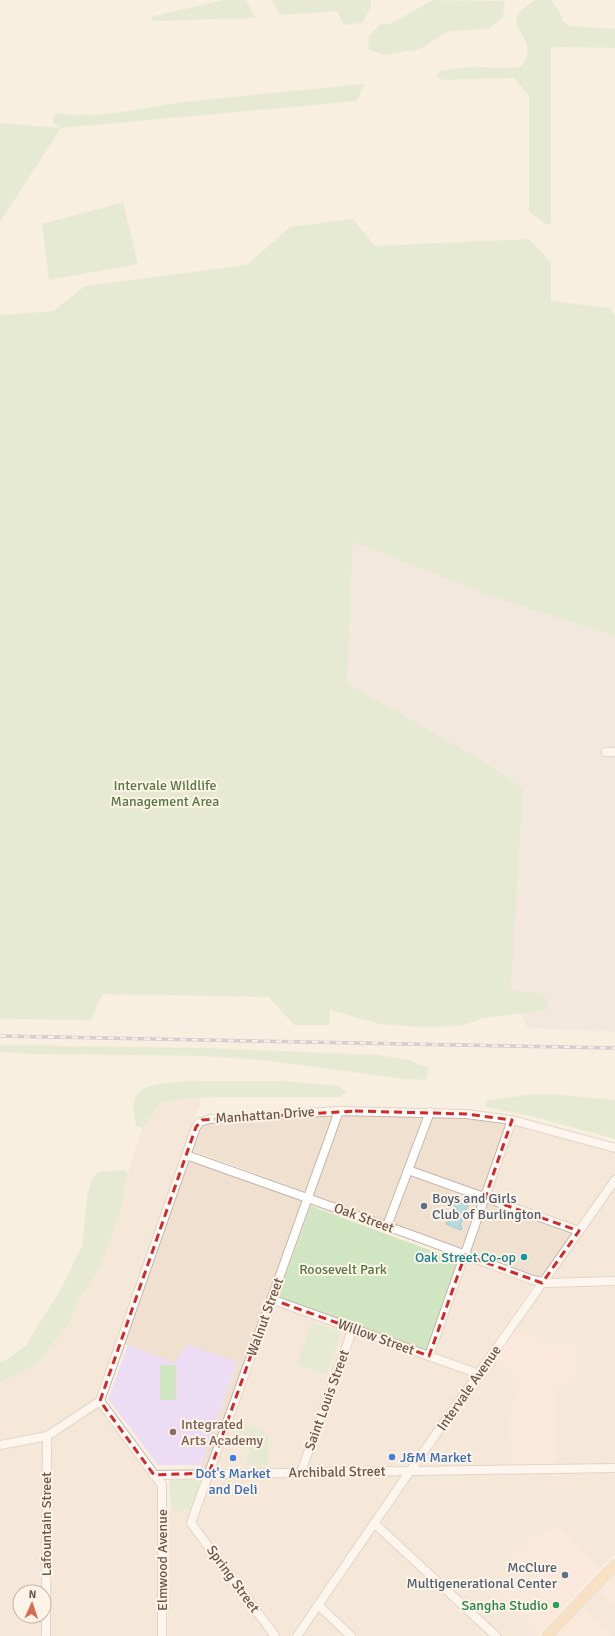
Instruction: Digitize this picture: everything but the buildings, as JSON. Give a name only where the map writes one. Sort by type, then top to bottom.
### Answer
[{"type":"main road","points":[[547,1636],[615,1565]]},
{"type":"street","points":[[606,752],[615,752]]},
{"type":"street","name":"Manhattan Drive","points":[[100,1401],[186,1155],[198,1124],[206,1119],[338,1111],[430,1112],[478,1115],[512,1120],[615,1148]]},
{"type":"street","name":"Walnut Street","points":[[191,1523],[338,1111]]},
{"type":"street","points":[[387,1226],[430,1112]]},
{"type":"street","points":[[428,1356],[512,1120]]},
{"type":"street","name":"Oak Street","points":[[186,1155],[542,1283]]},
{"type":"street","points":[[408,1170],[579,1231]]},
{"type":"street","name":"Intervale Avenue","points":[[297,1636],[410,1471],[480,1374],[615,1180]]},
{"type":"street","points":[[542,1283],[615,1281]]},
{"type":"street","name":"Willow Street","points":[[272,1299],[480,1374]]},
{"type":"street","name":"Saint Louis Street","points":[[301,1472],[353,1328]]},
{"type":"street","points":[[0,1445],[46,1436],[100,1401],[154,1474]]},
{"type":"street","name":"Lafountain Street","points":[[46,1436],[46,1636]]},
{"type":"street","name":"Archibald Street","points":[[154,1474],[615,1468]]},
{"type":"street","name":"Elmwood Avenue","points":[[154,1474],[162,1485],[162,1636]]},
{"type":"street","name":"Spring Street","points":[[191,1523],[275,1636]]},
{"type":"street","points":[[374,1523],[496,1636]]},
{"type":"street","points":[[318,1605],[351,1636]]},
{"type":"highlighted area","points":[[355,1111],[466,1114],[512,1120],[485,1198],[579,1231],[542,1283],[465,1255],[429,1356],[271,1299],[209,1473],[154,1475],[100,1401],[196,1127],[202,1120]]},
{"type":"shaded area","points":[[353,542],[499,599],[615,636],[615,1032],[527,1028],[511,990],[523,788],[483,761],[347,683]]},
{"type":"shaded area","points":[[199,1098],[200,1105],[180,1157],[299,1200],[311,1206],[278,1297],[426,1351],[460,1258],[534,1284],[487,1353],[524,1379],[511,1411],[508,1474],[557,1473],[556,1382],[574,1382],[575,1347],[542,1345],[517,1329],[544,1288],[615,1287],[615,1554],[600,1569],[558,1526],[499,1592],[539,1633],[537,1636],[168,1636],[168,1512],[171,1509],[179,1514],[200,1481],[201,1465],[237,1363],[181,1352],[177,1364],[116,1341],[97,1393],[98,1405],[158,1486],[158,1636],[0,1636],[0,1382],[21,1373],[69,1323],[79,1299],[100,1268],[120,1214],[124,1195],[123,1189],[142,1128],[160,1104],[174,1100]]},
{"type":"shaded area","points":[[349,1114],[475,1118],[519,1125],[615,1152],[615,1277],[557,1278],[538,1276],[193,1151],[201,1127],[207,1123]]},
{"type":"shaded area","points":[[517,1329],[542,1345],[575,1347],[574,1382],[556,1383],[557,1464],[508,1465],[511,1411],[524,1379],[496,1359]]},
{"type":"shaded area","name":"Integrated Arts Academy","points":[[186,1344],[237,1362],[201,1465],[158,1465],[108,1399],[128,1345],[176,1363],[181,1352],[183,1353]]},
{"type":"shaded area","points":[[558,1526],[600,1569],[539,1633],[498,1592],[512,1576],[513,1555],[530,1539]]},
{"type":"shaded area","points":[[615,1574],[615,1607],[599,1591]]},
{"type":"shaded area","points":[[599,1591],[615,1607],[615,1636],[613,1636],[583,1608]]},
{"type":"shaded area","points":[[583,1608],[613,1636],[556,1636]]},
{"type":"green space","points":[[224,0],[246,0],[256,18],[154,21],[150,17]]},
{"type":"green space","points":[[272,0],[371,0],[371,8],[362,23],[344,25],[337,11],[280,15]]},
{"type":"green space","points":[[433,0],[505,1],[503,17],[488,29],[448,31],[420,49],[384,55],[368,49],[369,36],[381,24],[390,24]]},
{"type":"green space","points":[[536,0],[551,0],[559,11],[563,21],[570,26],[615,29],[615,48],[551,47],[551,225],[544,223],[529,211],[529,96],[514,78],[441,80],[437,76],[440,71],[459,68],[520,67],[527,56],[527,48],[516,21],[518,15],[524,8]]},
{"type":"green space","points":[[364,84],[357,101],[61,128],[0,222],[0,123],[60,128],[54,124],[52,119],[57,113],[73,115],[105,114],[185,102]]},
{"type":"green space","points":[[123,202],[138,264],[49,280],[42,224]]},
{"type":"green space","name":"Intervale Wildlife Management Area","points":[[353,219],[375,246],[529,239],[551,262],[551,301],[610,308],[615,316],[615,636],[499,599],[353,542],[347,683],[483,761],[523,788],[511,990],[540,993],[548,1001],[546,1010],[484,1018],[461,1026],[420,1027],[380,1024],[330,1010],[329,1025],[294,1025],[269,997],[102,994],[91,1020],[0,1019],[0,315],[53,311],[85,286],[247,265],[290,227]]},
{"type":"green space","points":[[0,1045],[203,1048],[378,1055],[409,1060],[429,1068],[426,1080],[404,1079],[263,1060],[202,1056],[33,1054],[0,1052]]},
{"type":"green space","points":[[197,1081],[282,1081],[339,1086],[347,1092],[340,1097],[212,1097],[174,1100],[160,1104],[142,1128],[136,1126],[134,1118],[134,1102],[141,1090],[164,1083]]},
{"type":"green space","points":[[552,1094],[615,1100],[615,1139],[535,1117],[485,1107],[486,1101],[525,1095]]},
{"type":"green space","points":[[125,1170],[128,1173],[123,1189],[124,1195],[120,1214],[100,1268],[79,1299],[69,1323],[41,1359],[21,1373],[0,1382],[0,1362],[8,1359],[26,1345],[61,1289],[82,1246],[87,1197],[92,1179],[98,1172]]},
{"type":"green space","name":"Roosevelt Park","points":[[311,1206],[459,1261],[426,1351],[278,1297]]},
{"type":"green space","points":[[312,1322],[341,1332],[326,1375],[297,1364]]},
{"type":"green space","points":[[160,1365],[176,1365],[176,1400],[160,1400]]},
{"type":"green space","points":[[238,1422],[268,1434],[268,1465],[246,1465],[251,1436],[236,1432]]},
{"type":"green space","points":[[198,1479],[200,1481],[191,1510],[185,1508],[179,1514],[171,1509],[169,1480]]},
{"type":"water","points":[[456,1201],[468,1205],[460,1226],[462,1227],[461,1230],[446,1224],[449,1222]]},
{"type":"railway","points":[[0,1036],[615,1048]]},
{"type":"place","name":"Boys and Girls Club of Burlington","points":[[424,1206]]},
{"type":"place","name":"Oak Street Co-op","points":[[524,1257]]},
{"type":"place","name":"Integrated Arts Academy","points":[[173,1432]]},
{"type":"place","name":"J&M Market","points":[[392,1457]]},
{"type":"place","name":"Dot's Market and Deli","points":[[233,1458]]},
{"type":"place","name":"McClure Multigenerational Center","points":[[565,1575]]},
{"type":"place","name":"Sangha Studio","points":[[556,1605]]}]
